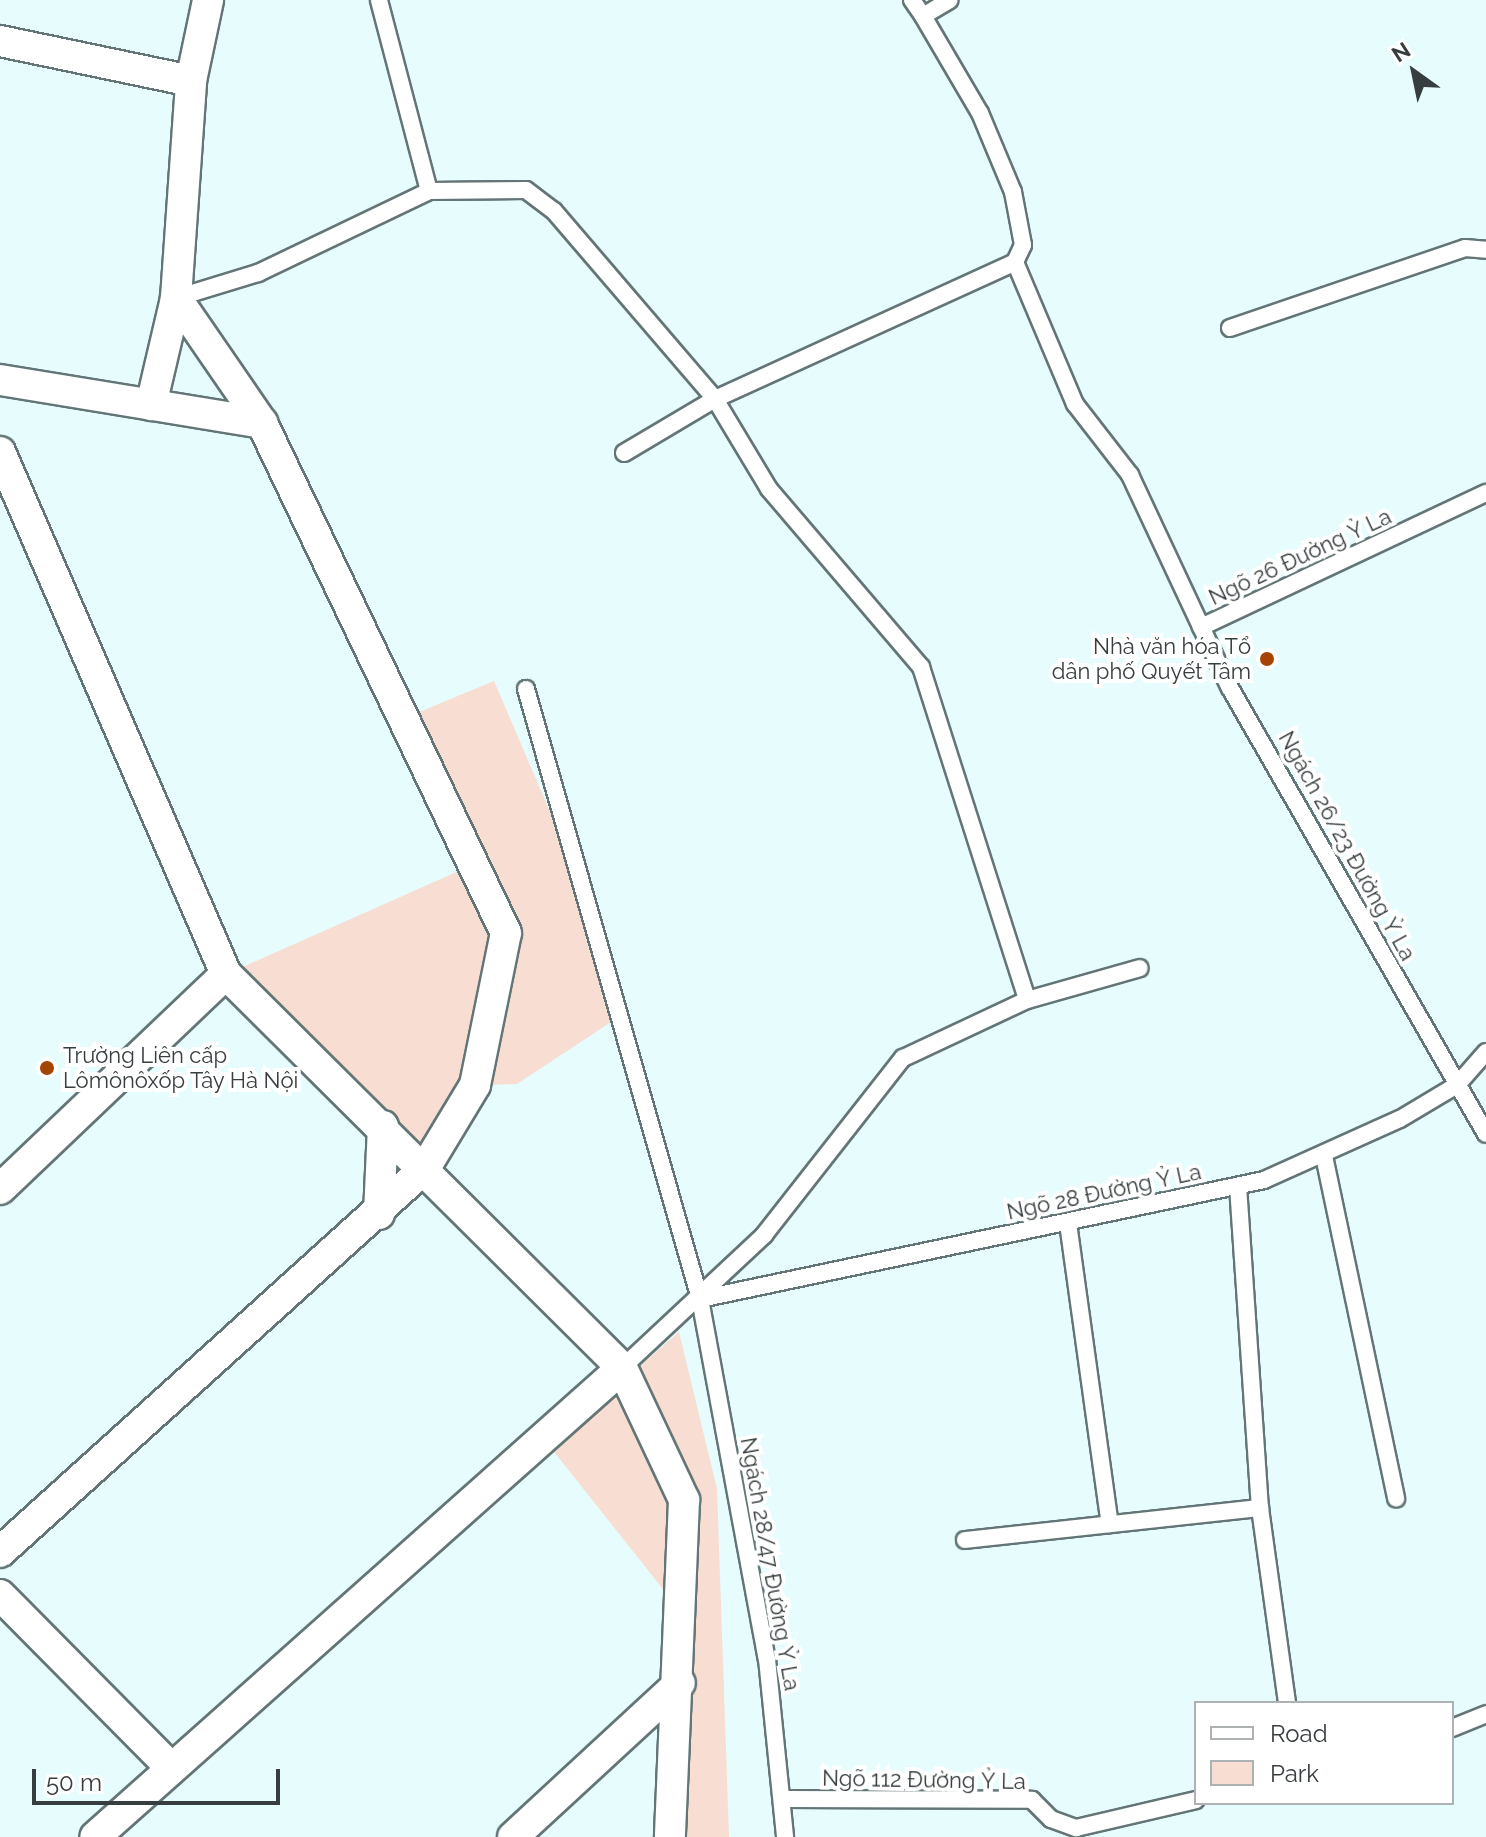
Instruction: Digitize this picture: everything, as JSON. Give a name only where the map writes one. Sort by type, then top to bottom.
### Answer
[{"type":"street","points":[[151,405],[176,298],[191,81],[208,0]]},
{"type":"street","points":[[0,41],[191,81]]},
{"type":"street","points":[[0,1552],[379,1214],[425,1168],[475,1085],[506,933],[262,423],[176,298]]},
{"type":"street","points":[[0,380],[262,423]]},
{"type":"street","points":[[0,452],[226,974],[383,1126],[622,1368],[684,1500],[680,1683],[670,1837]]},
{"type":"street","points":[[0,1189],[226,974]]},
{"type":"street","points":[[379,1214],[383,1126]]},
{"type":"street","points":[[95,1837],[170,1767],[622,1368]]},
{"type":"street","points":[[0,1595],[170,1767]]},
{"type":"street","points":[[513,1837],[680,1683]]},
{"type":"lane","points":[[379,0],[429,191]]},
{"type":"lane","points":[[624,453],[715,399],[1015,262],[1023,245],[1013,192],[980,113],[912,0]]},
{"type":"lane","points":[[923,16],[950,0]]},
{"type":"lane","points":[[176,298],[258,273],[429,191],[526,190],[535,197],[715,399],[769,489],[921,667],[1027,1000]]},
{"type":"lane","points":[[1230,328],[1465,248],[1486,250]]},
{"type":"lane","name":"Ngõ 26 Đường Ỷ La","points":[[1015,262],[1075,404],[1138,488],[1201,627],[1486,493]]},
{"type":"lane","name":"Ngách 26/23 Đường Ỷ La","points":[[1201,627],[1486,1134]]},
{"type":"lane","name":"Ngách 28/47 Đường Ỷ La","points":[[526,689],[700,1299],[767,1659],[784,1799],[785,1837]]},
{"type":"lane","points":[[622,1368],[700,1299],[764,1235],[903,1058],[1027,1000],[1140,968]]},
{"type":"lane","name":"Ngõ 28 Đường Ỷ La","points":[[700,1299],[1238,1186],[1324,1156],[1457,1085],[1486,1052]]},
{"type":"lane","points":[[1324,1156],[1396,1499]]},
{"type":"lane","points":[[1238,1186],[1260,1508],[1287,1701]]},
{"type":"lane","points":[[1068,1223],[1110,1524]]},
{"type":"lane","points":[[965,1540],[1260,1508]]},
{"type":"lane","points":[[1454,1727],[1486,1714]]},
{"type":"lane","name":"Ngõ 112 Đường Ỷ La","points":[[784,1799],[1032,1800],[1066,1832],[1194,1800]]},
{"type":"green space","points":[[494,681],[590,905],[611,1022],[517,1084],[477,1085],[508,933],[405,718]]},
{"type":"green space","points":[[470,866],[502,934],[472,1084],[424,1164],[229,973]]},
{"type":"green space","points":[[679,1332],[717,1489],[729,1837],[682,1837],[692,1686],[684,1500],[633,1372]]},
{"type":"green space","points":[[621,1375],[680,1500],[678,1608],[547,1443]]},
{"type":"place","name":"Nhà văn hóa Tổ dân phố Quyết Tâm","points":[[1267,659]]},
{"type":"place","name":"Trường Liên cấp Lômônôxốp Tây Hà Nội","points":[[47,1068]]}]
